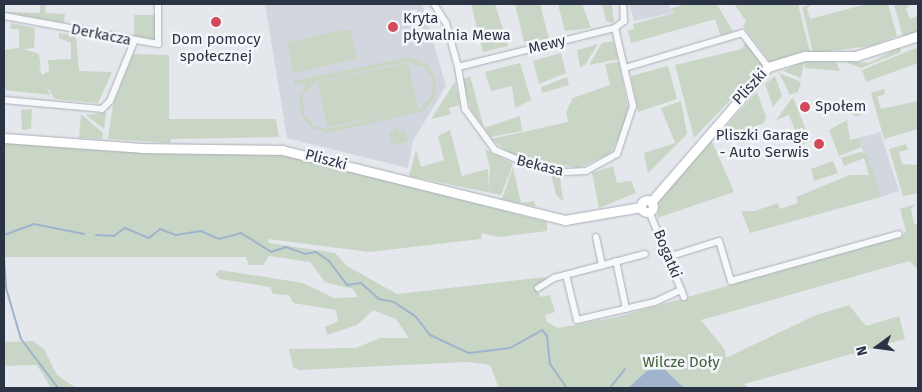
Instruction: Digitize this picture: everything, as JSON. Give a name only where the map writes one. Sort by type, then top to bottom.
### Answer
[{"type":"street","name":"Derkacza","points":[[4,16],[134,42],[158,44],[158,4]]},
{"type":"street","points":[[434,4],[446,23],[458,67]]},
{"type":"street","points":[[615,28],[624,21],[623,4]]},
{"type":"street","name":"Mewy","points":[[458,67],[615,28]]},
{"type":"street","name":"Bekasa","points":[[458,67],[465,109],[495,150],[515,160],[574,174],[603,163],[620,147],[633,106],[628,67],[615,28]]},
{"type":"street","points":[[628,67],[742,33],[768,67]]},
{"type":"street","name":"Pliszki","points":[[4,138],[155,149],[282,150],[563,220],[588,220],[647,207],[768,67],[806,56],[856,56],[918,36]]},
{"type":"street","points":[[4,100],[102,109],[110,101],[134,42]]},
{"type":"street","name":"Bogatki","points":[[647,207],[684,297]]},
{"type":"street","points":[[668,257],[719,241],[731,281],[899,234]]},
{"type":"street","points":[[596,237],[602,265]]},
{"type":"street","points":[[538,288],[566,275],[645,254]]},
{"type":"street","points":[[616,261],[626,309]]},
{"type":"street","points":[[566,275],[577,320],[626,309],[681,290]]},
{"type":"shaded area","points":[[265,4],[422,4],[446,86],[413,141],[408,168],[287,138]]},
{"type":"shaded area","points":[[629,4],[669,4],[672,13],[634,21]]},
{"type":"shaded area","points":[[880,132],[899,191],[881,197],[858,138]]},
{"type":"green space","points":[[40,4],[45,4],[46,13],[65,14],[64,23],[5,12],[40,13]]},
{"type":"green space","points":[[471,4],[495,4],[508,46],[483,52]]},
{"type":"green space","points":[[515,4],[540,4],[549,39],[524,42]]},
{"type":"green space","points":[[558,4],[582,4],[591,28],[565,31]]},
{"type":"green space","points":[[602,4],[612,4],[614,23],[606,21]]},
{"type":"green space","points":[[686,4],[717,4],[733,32],[720,35],[715,19],[631,43],[628,30],[634,29],[633,24],[674,13],[670,9]]},
{"type":"green space","points":[[734,4],[798,4],[810,52],[770,62],[743,26],[746,21]]},
{"type":"green space","points":[[811,4],[807,9],[810,19],[867,4],[888,4],[897,36],[872,46],[813,53],[802,7]]},
{"type":"green space","points":[[894,4],[910,4],[906,9],[910,19],[918,16],[918,31],[903,37]]},
{"type":"green space","points":[[134,15],[158,15],[155,44],[134,39]]},
{"type":"green space","points":[[11,23],[35,28],[34,48],[23,49],[39,54],[41,71],[35,58],[42,75],[49,71],[48,60],[71,59],[71,43],[59,38],[59,33],[76,36],[79,71],[112,72],[98,103],[55,99],[47,87],[50,95],[4,90],[4,50],[19,48],[19,29],[10,29]]},
{"type":"green space","points":[[350,29],[357,59],[293,73],[287,42]]},
{"type":"green space","points":[[747,39],[766,64],[755,68],[754,75],[694,138],[675,65],[742,49]]},
{"type":"green space","points":[[613,41],[618,59],[589,65],[602,43]]},
{"type":"green space","points":[[598,44],[585,65],[580,67],[577,50]]},
{"type":"green space","points":[[900,47],[901,52],[861,68],[846,61],[869,63]]},
{"type":"green space","points":[[918,47],[918,63],[866,82],[862,70]]},
{"type":"green space","points":[[561,53],[566,73],[539,84],[533,61]]},
{"type":"green space","points":[[133,54],[169,55],[169,119],[276,119],[279,137],[171,139],[170,143],[108,139],[113,105]]},
{"type":"green space","points":[[409,57],[428,65],[436,79],[435,97],[424,111],[328,133],[312,128],[301,116],[299,97],[307,83],[294,85],[293,81]],"holes":[[[405,62],[424,67],[433,80],[432,95],[421,108],[327,129],[314,126],[304,114],[303,95],[315,82]]]},
{"type":"green space","points":[[804,61],[836,62],[840,71],[805,68],[804,63],[801,78],[783,71]]},
{"type":"green space","points":[[619,62],[628,108],[623,131],[611,153],[579,168],[512,155],[491,139],[568,122],[566,112],[573,98],[610,85],[605,64]]},
{"type":"green space","points":[[408,63],[418,109],[327,127],[318,82]]},
{"type":"green space","points":[[520,63],[531,100],[515,108],[512,86],[491,91],[485,72]]},
{"type":"green space","points":[[668,66],[677,99],[638,112],[631,76]]},
{"type":"green space","points":[[779,73],[801,82],[798,92],[790,95]]},
{"type":"green space","points":[[470,76],[484,127],[471,110],[462,80]]},
{"type":"green space","points":[[775,76],[782,96],[773,107],[765,84]]},
{"type":"green space","points":[[567,77],[569,85],[542,93],[541,87]]},
{"type":"green space","points":[[455,82],[460,105],[449,108],[451,114],[431,119]]},
{"type":"green space","points":[[884,89],[885,94],[877,97],[881,109],[918,101],[918,129],[884,139],[871,93]]},
{"type":"green space","points":[[757,92],[766,117],[764,123],[723,138],[721,132]]},
{"type":"green space","points":[[793,97],[810,140],[801,146],[789,115],[776,120]]},
{"type":"green space","points":[[681,101],[687,134],[648,173],[644,153],[675,143],[661,108]]},
{"type":"green space","points":[[854,102],[860,102],[864,109],[860,116],[854,116],[850,112],[850,106]]},
{"type":"green space","points":[[32,109],[31,129],[22,130],[21,110]]},
{"type":"green space","points":[[106,112],[104,129],[86,115]]},
{"type":"green space","points":[[81,114],[103,133],[102,139],[79,138]]},
{"type":"green space","points":[[520,116],[522,131],[491,137],[484,128]]},
{"type":"green space","points":[[847,120],[850,140],[858,138],[862,147],[839,156],[829,130]]},
{"type":"green space","points":[[398,125],[399,132],[406,131],[408,142],[392,145],[389,133]]},
{"type":"green space","points":[[450,130],[462,176],[488,169],[489,190],[490,168],[485,149],[513,164],[501,195],[409,176],[416,150],[421,167],[444,160],[438,136]]},
{"type":"green space","points":[[711,139],[734,192],[657,218],[660,200]]},
{"type":"green space","name":"Wilcze Doły","points":[[4,143],[122,152],[284,154],[547,222],[547,231],[498,237],[482,233],[481,239],[369,252],[268,239],[269,243],[335,253],[347,266],[397,294],[545,277],[546,282],[537,285],[540,297],[550,295],[555,312],[545,315],[547,322],[558,328],[617,317],[901,237],[906,231],[900,209],[916,204],[911,209],[914,224],[918,224],[918,269],[909,261],[701,320],[725,350],[726,358],[816,315],[849,305],[866,326],[899,316],[905,339],[744,384],[749,388],[499,388],[490,365],[468,362],[299,370],[293,367],[289,349],[356,348],[380,338],[409,338],[396,319],[373,310],[357,325],[327,335],[325,327],[338,321],[336,310],[293,303],[289,295],[273,294],[270,287],[220,279],[215,274],[220,270],[303,283],[334,298],[358,297],[353,289],[325,282],[310,262],[269,256],[263,265],[249,265],[246,257],[4,257]]},
{"type":"green space","points":[[906,144],[908,150],[899,152],[902,164],[918,165],[918,193],[903,196],[889,149]]},
{"type":"green space","points":[[860,152],[867,154],[881,197],[750,233],[741,211],[755,211],[778,203],[780,209],[798,203],[796,197],[850,175],[869,175],[864,158],[844,166],[841,158]]},
{"type":"green space","points":[[833,161],[838,173],[814,181],[811,169]]},
{"type":"green space","points":[[613,166],[617,183],[631,181],[636,193],[599,208],[592,173]]},
{"type":"green space","points":[[513,167],[521,203],[534,201],[536,207],[502,199]]},
{"type":"green space","points":[[551,174],[560,177],[563,201],[556,195]]},
{"type":"green space","points":[[33,341],[44,349],[57,375],[76,388],[51,388],[37,365],[4,366],[4,342]]},
{"type":"water","points":[[662,367],[684,388],[628,388],[647,371]]},
{"type":"waterway","points":[[4,235],[34,224],[84,234]]},
{"type":"waterway","points":[[96,235],[114,236],[125,228],[149,238],[160,229],[176,235],[201,231],[219,239],[241,233],[271,252],[286,247],[305,254],[316,252],[329,261],[347,285],[361,283],[379,299],[394,302],[416,317],[430,335],[469,353],[510,348],[542,330],[547,336],[550,364],[567,388]]},
{"type":"waterway","points":[[4,257],[6,288],[21,339],[58,388]]},
{"type":"waterway","points":[[610,388],[625,369]]},
{"type":"place","name":"Dom pomocy społecznej","points":[[216,22]]},
{"type":"place","name":"Kryta pływalnia Mewa","points":[[393,27]]},
{"type":"place","name":"Społem","points":[[805,107]]},
{"type":"place","name":"Pliszki Garage - Auto Serwis","points":[[819,144]]}]
